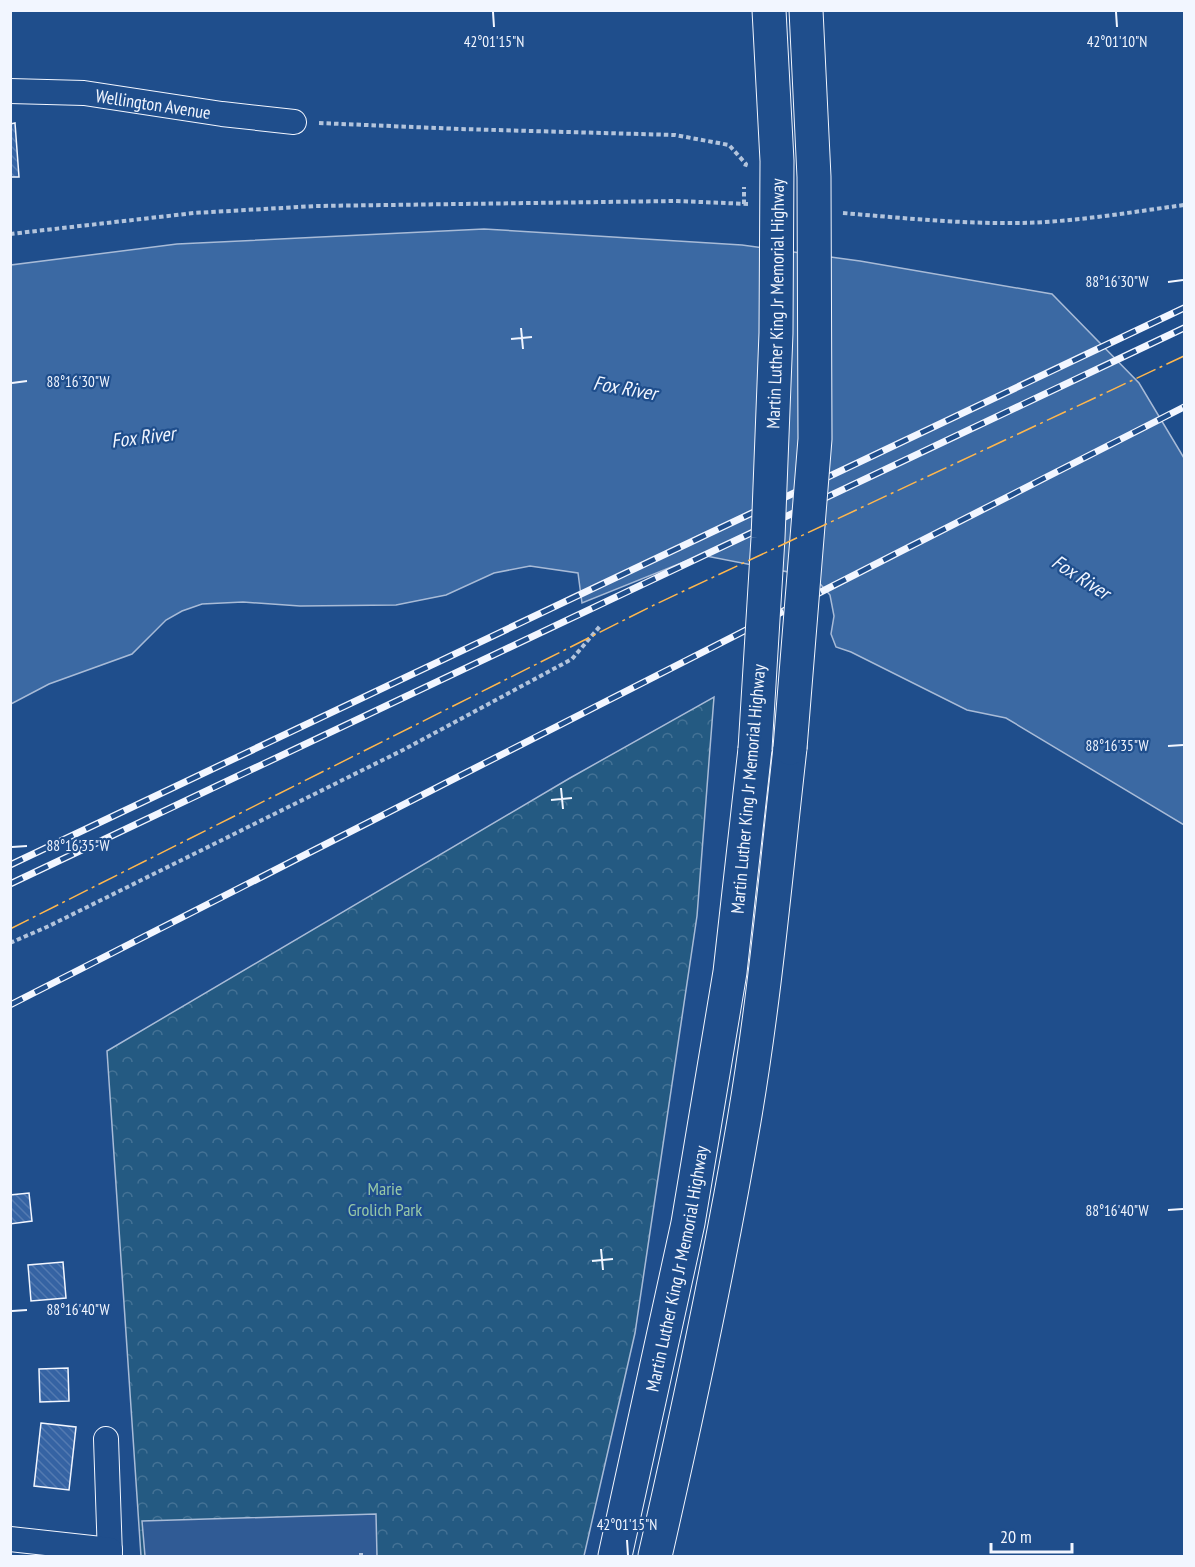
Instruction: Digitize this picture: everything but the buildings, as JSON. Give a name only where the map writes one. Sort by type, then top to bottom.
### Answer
[{"type":"highway","name":"Martin Luther King Jr Memorial Highway","points":[[615,1557],[688,1223],[730,972],[755,749],[768,538],[776,333],[777,161],[769,10]]},
{"type":"highway","name":"Martin Luther King Jr Memorial Highway","points":[[655,1557],[695,1386],[744,1120],[766,960],[790,748],[815,439],[814,177],[806,10]]},
{"type":"street","name":"Wellington Avenue","points":[[10,91],[84,93],[222,114],[294,122]]},
{"type":"street","points":[[10,1539],[110,1553],[106,1439]]},
{"type":"path","points":[[294,122],[472,130],[675,135],[729,145],[746,164],[745,174]]},
{"type":"path","points":[[744,204],[745,184]]},
{"type":"path","points":[[10,234],[194,213],[316,206],[676,201],[755,205]]},
{"type":"path","points":[[833,212],[916,220],[1022,223],[1121,214],[1185,205]]},
{"type":"path","points":[[10,943],[81,910],[459,720],[572,659],[601,625]]},
{"type":"green space","name":"Marie Grolich Park","points":[[714,697],[697,916],[635,1333],[584,1556],[141,1556],[107,1051],[570,778]]},
{"type":"shaded area","points":[[376,1514],[377,1556],[145,1556],[142,1521]]},
{"type":"water","name":"Fox River","points":[[484,229],[742,245],[860,261],[1052,294],[1139,383],[1184,458],[1184,825],[1006,718],[967,710],[851,652],[836,647],[831,634],[834,616],[830,595],[814,577],[701,555],[582,603],[578,573],[530,566],[494,573],[446,595],[396,605],[300,606],[243,602],[202,604],[166,620],[132,654],[49,684],[11,704],[11,265],[177,244]]},
{"type":"railway","points":[[10,865],[1184,308]]},
{"type":"railway","points":[[10,884],[1184,328]]},
{"type":"railway","points":[[10,1005],[1184,407]]},
{"type":"power","points":[[10,929],[654,605],[1184,356]]}]
